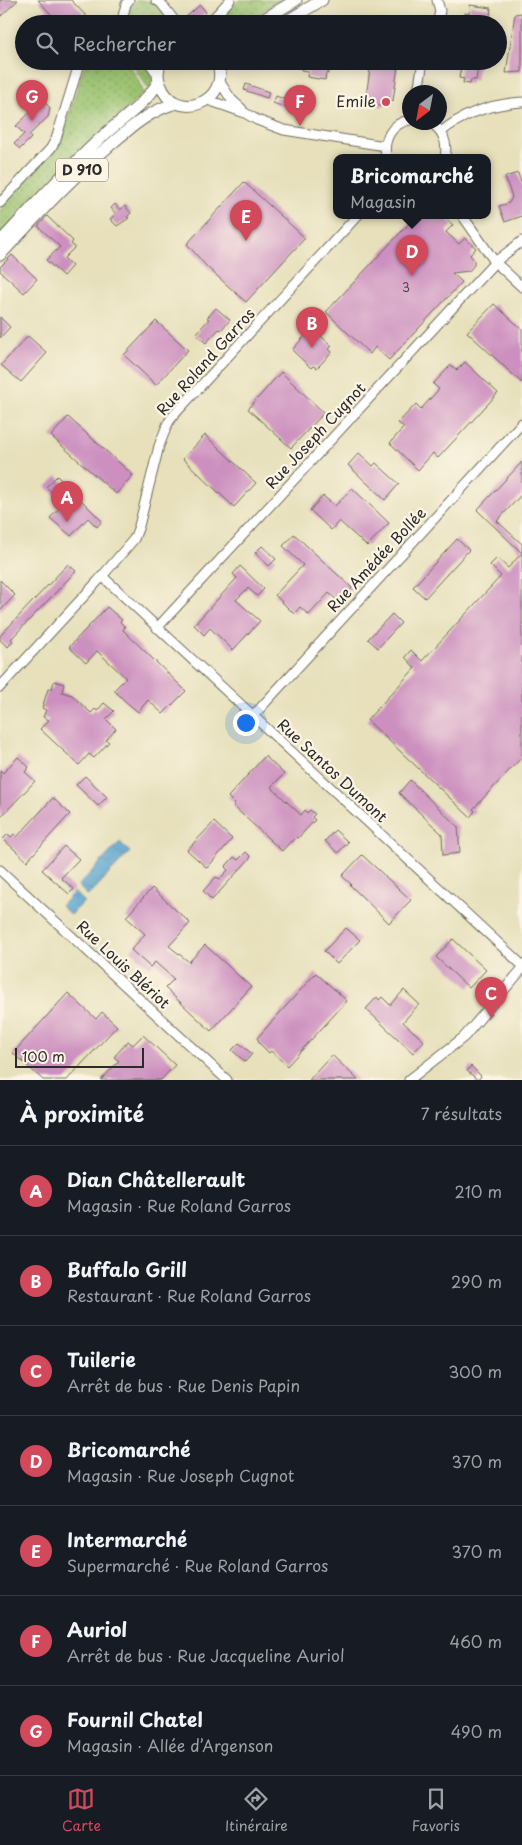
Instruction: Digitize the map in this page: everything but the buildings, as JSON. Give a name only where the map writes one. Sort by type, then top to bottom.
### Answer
[{"type":"main road","points":[[271,15],[296,0]]},
{"type":"main road","points":[[297,15],[322,0]]},
{"type":"main road","points":[[159,70],[158,78],[162,90],[168,98],[177,103],[193,106],[208,100],[215,92],[220,82],[221,70]]},
{"type":"main road","name":"D 910","points":[[0,242],[69,169],[150,95],[158,78]]},
{"type":"main road","name":"D 910","points":[[0,255],[97,156],[130,128],[154,111],[177,103]]},
{"type":"street","points":[[123,15],[129,0]]},
{"type":"street","points":[[156,0],[161,3],[170,15]]},
{"type":"street","points":[[216,15],[230,0]]},
{"type":"street","points":[[438,0],[439,15]]},
{"type":"street","points":[[0,202],[51,148],[56,139],[77,70]]},
{"type":"street","points":[[153,70],[158,78]]},
{"type":"street","points":[[419,85],[422,70]]},
{"type":"street","points":[[220,82],[231,99],[245,113]]},
{"type":"street","points":[[208,100],[245,113],[271,126],[298,133],[385,146]]},
{"type":"street","points":[[441,132],[462,118],[481,110],[522,102]]},
{"type":"street","points":[[386,154],[385,146],[391,131],[402,123]]},
{"type":"street","points":[[439,130],[445,140],[445,154]]},
{"type":"street","name":"Rue Roland Garros","points":[[0,687],[102,576],[137,533],[159,446],[168,423],[173,416],[354,219]]},
{"type":"street","points":[[465,219],[495,262],[522,287]]},
{"type":"street","name":"Rue Joseph Cugnot","points":[[157,628],[495,262],[522,241]]},
{"type":"street","name":"Rue Amédée Bollée","points":[[253,716],[522,423]]},
{"type":"street","name":"Rue Santos Dumont","points":[[102,576],[522,967]]},
{"type":"street","name":"Rue Louis Blériot","points":[[0,870],[227,1080]]},
{"type":"street","points":[[409,1080],[464,1037],[522,967]]},
{"type":"green space","points":[[138,0],[145,0],[158,6],[165,15],[127,15],[130,6]]},
{"type":"green space","points":[[239,0],[283,0],[258,15],[224,15]]},
{"type":"green space","points":[[83,70],[132,70],[144,93],[90,142],[0,236],[0,210],[59,146]]},
{"type":"green space","points":[[137,70],[149,70],[152,78],[149,89]]},
{"type":"water","points":[[120,842],[130,852],[88,896],[78,886]]},
{"type":"water","points":[[74,892],[84,902],[71,915],[61,906]]},
{"type":"place","name":"Emile","points":[[386,102]]},
{"type":"place","name":"Fournil Chatel","points":[[32,121]]},
{"type":"place","name":"Auriol","points":[[300,126]]},
{"type":"place","name":"Intermarché","points":[[246,241]]},
{"type":"place","name":"Bricomarché","points":[[412,276]]},
{"type":"place","name":"Buffalo Grill","points":[[312,348]]},
{"type":"place","name":"Dian Châtellerault","points":[[67,522]]},
{"type":"place","name":"Tuilerie","points":[[491,1018]]}]
